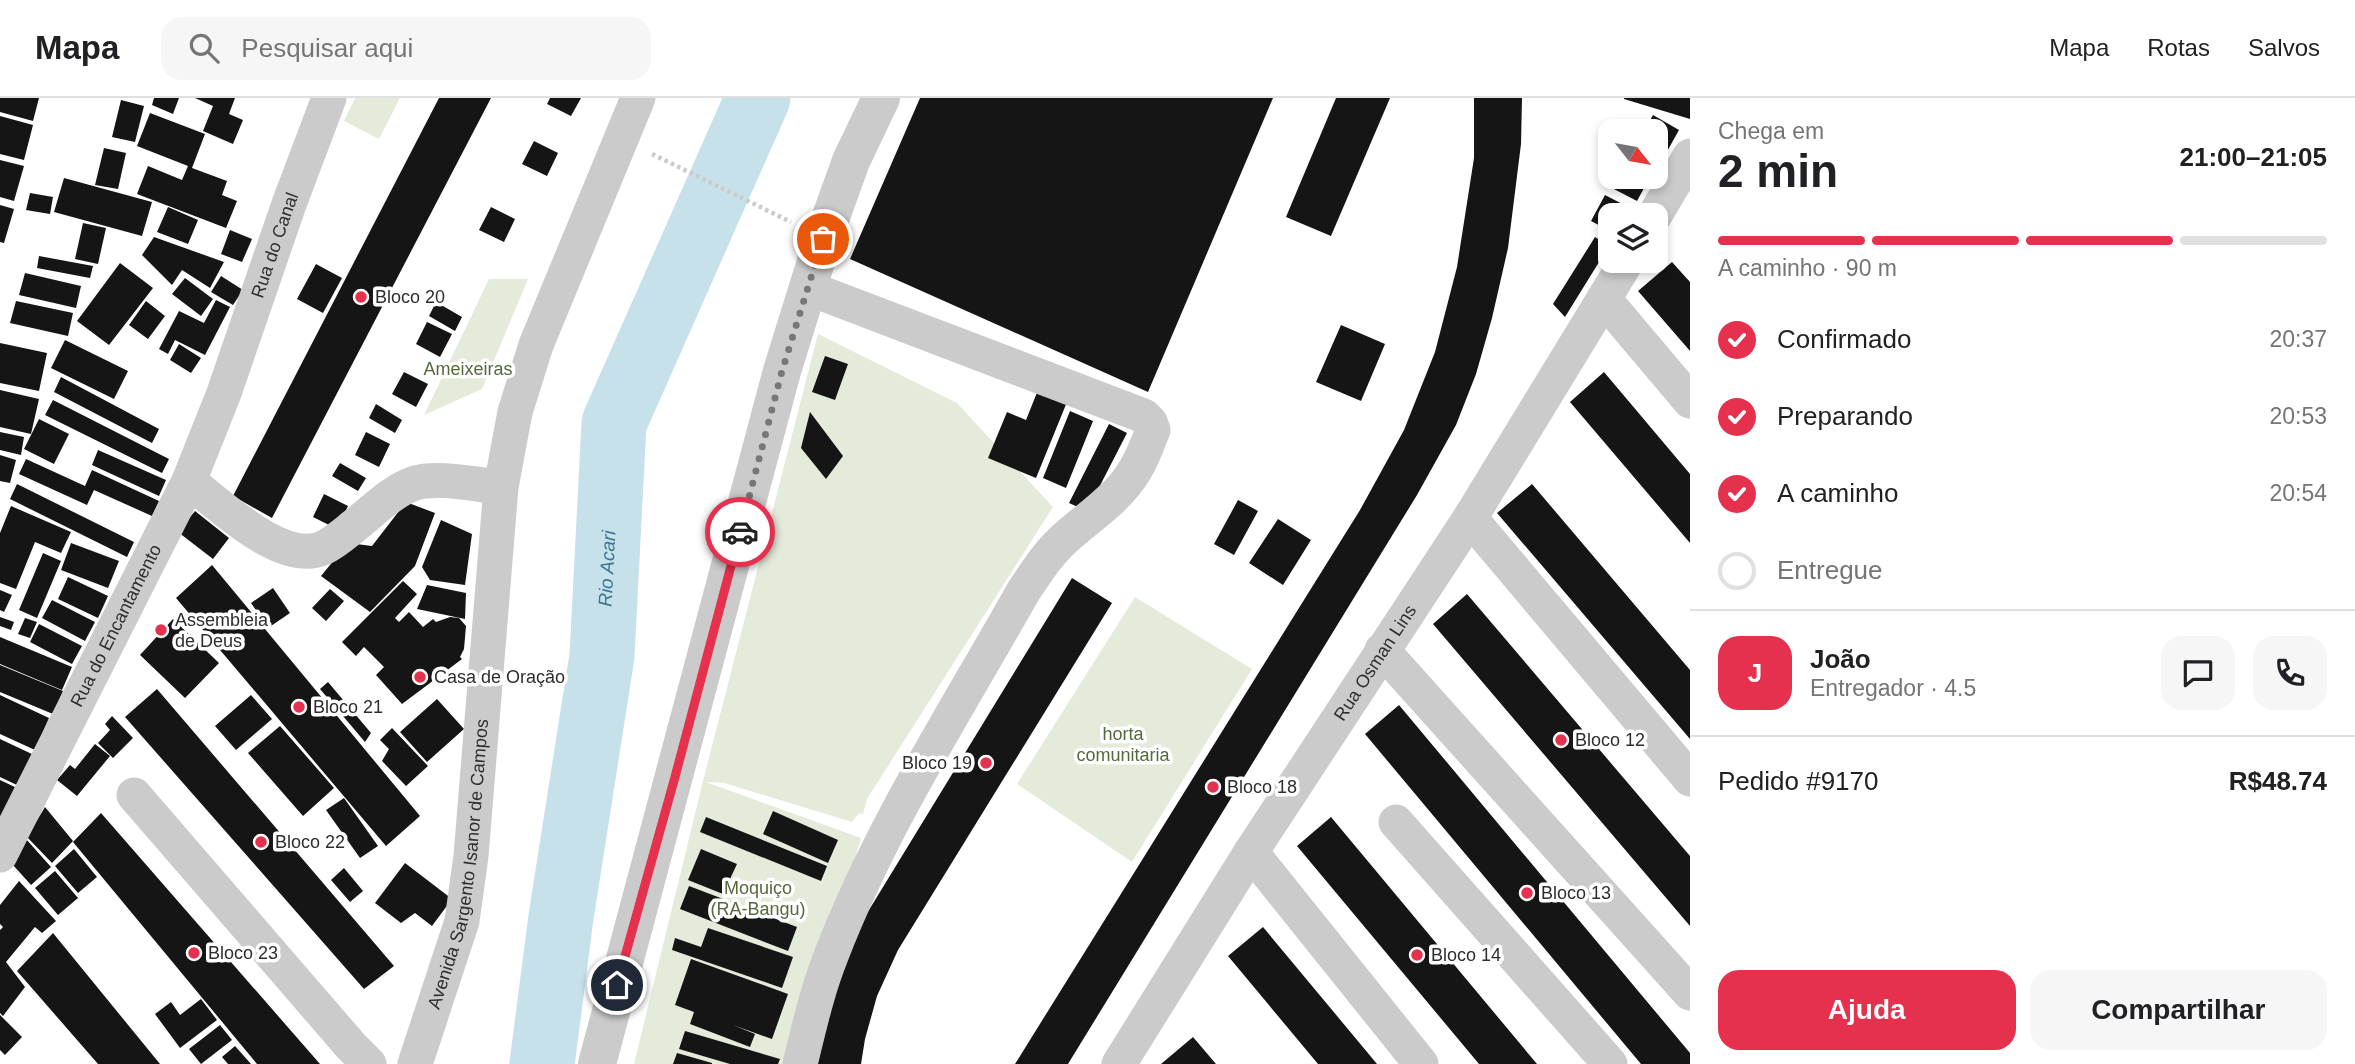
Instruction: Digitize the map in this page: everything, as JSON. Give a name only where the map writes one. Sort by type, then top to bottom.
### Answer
[{"type":"street","name":"Rua do Canal","points":[[225,393],[251,312],[329,98]]},
{"type":"street","name":"Avenida Sargento Isanor de Campos","points":[[415,1064],[462,922],[471,856],[501,487],[515,412],[536,345],[639,98]]},
{"type":"street","points":[[597,1064],[782,371],[851,161],[881,98]]},
{"type":"street","points":[[1664,203],[1687,170]]},
{"type":"street","name":"Rua Osman Lins","points":[[1119,1064],[1251,852],[1470,519],[1620,273]]},
{"type":"street","points":[[800,1064],[831,954],[900,809],[1044,560],[1127,482],[1142,457],[1153,430],[1144,416],[808,288]]},
{"type":"street","points":[[1604,299],[1690,401]]},
{"type":"street","name":"Rua do Encantamento","points":[[0,855],[189,481],[225,393]]},
{"type":"street","points":[[189,481],[268,540],[285,549],[304,552],[322,549],[336,541],[399,490],[417,482],[501,487]]},
{"type":"street","points":[[1470,519],[1690,779]]},
{"type":"street","points":[[1382,650],[1690,993]]},
{"type":"street","points":[[134,795],[355,1058]]},
{"type":"street","points":[[1396,822],[1610,1064]]},
{"type":"street","points":[[1251,852],[1421,1064]]},
{"type":"path","points":[[683,167],[773,213]]},
{"type":"green space","points":[[355,98],[400,98],[379,139],[344,121]]},
{"type":"green space","name":"Ameixeiras","points":[[489,279],[528,279],[482,389],[424,415]]},
{"type":"green space","name":"Moquiço (RA-Bangu)","points":[[818,334],[957,403],[1053,507],[867,799],[863,814],[859,813],[852,822],[724,783],[706,782],[861,838],[795,1064],[634,1064],[703,781]]},
{"type":"green space","name":"horta comunitaria","points":[[1135,597],[1252,669],[1132,862],[1017,784]]},
{"type":"building","points":[[0,98],[39,98],[33,121],[0,112]]},
{"type":"building","points":[[154,98],[179,98],[173,114],[152,105]]},
{"type":"building","points":[[195,98],[235,98],[229,114],[243,120],[233,144],[203,131],[213,106]]},
{"type":"building","name":"Bloco 20","points":[[439,98],[491,98],[272,518],[233,496]]},
{"type":"building","points":[[550,98],[581,98],[571,116],[547,104]]},
{"type":"building","points":[[920,98],[1273,98],[1148,392],[850,259]]},
{"type":"building","points":[[1336,98],[1390,98],[1331,236],[1286,217]]},
{"type":"building","name":"Bloco 18","points":[[1474,98],[1522,98],[1521,144],[1508,248],[1492,318],[1476,374],[1456,425],[1417,495],[1068,1064],[1015,1064],[1360,510],[1404,430],[1435,352],[1457,267],[1474,158]]},
{"type":"building","points":[[1690,98],[1690,119],[1624,99]]},
{"type":"building","points":[[121,100],[144,106],[135,142],[112,137]]},
{"type":"building","points":[[150,113],[205,134],[192,168],[227,181],[222,195],[237,201],[226,228],[137,194],[148,166],[182,180],[188,166],[137,146]]},
{"type":"building","points":[[0,116],[33,125],[24,160],[0,154]]},
{"type":"building","points":[[1668,124],[1679,130],[1668,150]]},
{"type":"building","points":[[534,141],[558,153],[547,176],[522,164]]},
{"type":"building","points":[[104,148],[126,153],[118,189],[95,185]]},
{"type":"building","points":[[0,160],[24,166],[14,201],[0,197]]},
{"type":"building","points":[[64,178],[152,202],[142,236],[54,212]]},
{"type":"building","points":[[1614,189],[1644,189],[1637,201]]},
{"type":"building","points":[[30,193],[53,197],[50,214],[26,210]]},
{"type":"building","points":[[1605,195],[1620,203],[1601,203]]},
{"type":"building","points":[[0,205],[14,209],[4,243],[0,242]]},
{"type":"building","points":[[168,207],[198,220],[188,244],[157,232]]},
{"type":"building","points":[[491,207],[515,219],[504,242],[479,230]]},
{"type":"building","points":[[1598,208],[1598,225],[1591,221]]},
{"type":"building","points":[[83,223],[106,228],[98,264],[75,259]]},
{"type":"building","points":[[230,230],[252,239],[242,262],[221,254]]},
{"type":"building","points":[[154,237],[224,262],[210,288],[182,270],[172,285],[142,255]]},
{"type":"building","points":[[1595,237],[1598,239],[1598,264],[1565,317],[1553,304]]},
{"type":"building","points":[[39,256],[93,266],[90,278],[37,268]]},
{"type":"building","points":[[1672,262],[1690,282],[1690,351],[1638,291],[1659,273],[1668,273],[1668,265]]},
{"type":"building","points":[[120,263],[153,288],[109,345],[77,321]]},
{"type":"building","points":[[316,264],[342,278],[323,313],[297,299]]},
{"type":"building","points":[[25,273],[81,286],[76,308],[19,295]]},
{"type":"building","points":[[221,276],[243,290],[233,305],[211,292]]},
{"type":"building","points":[[185,278],[213,299],[201,316],[172,294]]},
{"type":"building","points":[[216,300],[230,307],[205,355],[175,340],[168,354],[159,349],[179,311],[204,323]]},
{"type":"building","points":[[16,301],[73,313],[68,336],[10,323]]},
{"type":"building","points":[[146,301],[165,316],[148,339],[129,325]]},
{"type":"building","points":[[436,302],[462,317],[455,331],[429,316]]},
{"type":"building","points":[[427,322],[452,334],[440,357],[416,344]]},
{"type":"building","points":[[1341,325],[1385,344],[1361,401],[1316,382]]},
{"type":"building","points":[[65,340],[128,371],[114,399],[51,368]]},
{"type":"building","points":[[0,343],[47,353],[39,391],[0,383]]},
{"type":"building","points":[[179,344],[201,358],[191,373],[170,360]]},
{"type":"building","points":[[825,356],[848,364],[835,400],[812,392]]},
{"type":"building","points":[[404,372],[428,384],[416,407],[392,394]]},
{"type":"building","points":[[1604,372],[1690,474],[1690,543],[1570,402]]},
{"type":"building","points":[[61,377],[159,429],[152,443],[54,392]]},
{"type":"building","points":[[0,390],[39,399],[31,434],[0,427]]},
{"type":"building","points":[[1038,390],[1067,402],[1036,478],[988,458],[1007,412],[1026,420]]},
{"type":"building","points":[[53,400],[169,459],[162,473],[45,415]]},
{"type":"building","points":[[376,404],[402,420],[395,433],[369,418]]},
{"type":"building","points":[[1070,411],[1093,421],[1066,488],[1043,478]]},
{"type":"building","points":[[810,412],[843,456],[826,479],[801,448]]},
{"type":"building","points":[[39,419],[69,434],[54,464],[24,449]]},
{"type":"building","points":[[1109,424],[1127,433],[1087,511],[1069,503]]},
{"type":"building","points":[[0,432],[24,437],[21,455],[0,450]]},
{"type":"building","points":[[366,432],[390,444],[379,467],[355,455]]},
{"type":"building","points":[[98,450],[166,480],[159,496],[92,465]]},
{"type":"building","points":[[0,455],[16,460],[10,483],[0,481]]},
{"type":"building","points":[[26,459],[85,486],[92,470],[159,501],[152,516],[94,490],[87,505],[19,474]]},
{"type":"building","points":[[340,463],[366,478],[358,491],[332,476]]},
{"type":"building","points":[[17,484],[134,542],[127,557],[10,499]]},
{"type":"building","points":[[1532,484],[1690,670],[1690,739],[1497,513]]},
{"type":"building","points":[[324,494],[348,506],[337,529],[313,517]]},
{"type":"building","points":[[1238,500],[1258,511],[1234,555],[1214,544]]},
{"type":"building","points":[[406,502],[435,513],[415,566],[370,612],[321,576],[348,543],[372,546]]},
{"type":"building","points":[[11,506],[71,532],[61,553],[35,542],[16,589],[0,583],[0,533]]},
{"type":"building","points":[[195,511],[229,538],[213,559],[178,532]]},
{"type":"building","points":[[1278,519],[1311,540],[1283,585],[1249,563]]},
{"type":"building","points":[[441,520],[472,534],[465,585],[430,580],[422,567]]},
{"type":"building","points":[[71,543],[119,561],[108,588],[61,570]]},
{"type":"building","points":[[43,553],[61,561],[37,618],[19,610]]},
{"type":"building","name":"Bloco 21","points":[[212,565],[420,816],[386,846],[176,598]]},
{"type":"building","points":[[68,577],[108,596],[98,618],[58,599]]},
{"type":"building","name":"Bloco 19","points":[[1072,578],[1112,603],[898,950],[877,996],[861,1064],[815,1064],[825,1010],[861,923]]},
{"type":"building","points":[[403,581],[417,594],[395,618],[399,622],[409,612],[423,627],[433,619],[436,622],[450,617],[459,618],[466,626],[464,649],[460,657],[462,659],[402,704],[376,675],[384,667],[364,647],[356,656],[342,642]]},
{"type":"building","points":[[427,585],[466,593],[465,619],[417,609]]},
{"type":"building","points":[[273,588],[290,613],[268,628],[251,603]]},
{"type":"building","points":[[330,589],[344,601],[326,621],[312,608]]},
{"type":"building","points":[[0,590],[12,595],[4,612],[0,610]]},
{"type":"building","name":"Bloco 12","points":[[1467,594],[1690,856],[1690,926],[1433,624]]},
{"type":"building","points":[[52,600],[95,622],[85,641],[42,618]]},
{"type":"building","points":[[0,617],[14,622],[11,630],[0,626]]},
{"type":"building","points":[[25,618],[37,622],[30,638],[18,634]]},
{"type":"building","points":[[173,619],[219,663],[185,698],[140,655]]},
{"type":"building","points":[[39,624],[82,646],[72,664],[30,642]]},
{"type":"building","points":[[0,637],[72,667],[62,690],[0,664]]},
{"type":"building","points":[[0,665],[63,691],[53,714],[0,692]]},
{"type":"building","points":[[328,682],[371,733],[365,742],[320,689]]},
{"type":"building","name":"Bloco 22","points":[[157,689],[394,966],[364,989],[125,717]]},
{"type":"building","points":[[0,695],[49,718],[35,750],[0,734]]},
{"type":"building","points":[[251,695],[272,719],[236,750],[215,726]]},
{"type":"building","points":[[437,699],[464,729],[427,762],[400,732]]},
{"type":"building","name":"Bloco 13","points":[[1399,705],[1690,1053],[1690,1064],[1641,1064],[1365,734]]},
{"type":"building","points":[[112,716],[133,738],[113,758],[98,743],[110,730],[105,724]]},
{"type":"building","points":[[280,726],[334,788],[303,816],[248,753]]},
{"type":"building","points":[[392,728],[428,766],[406,786],[382,761],[389,749],[380,740]]},
{"type":"building","points":[[0,739],[34,755],[19,786],[0,777]]},
{"type":"building","points":[[95,744],[110,756],[77,796],[57,780],[70,765],[75,769]]},
{"type":"building","points":[[0,780],[17,788],[0,823]]},
{"type":"building","points":[[344,798],[378,846],[360,858],[326,810]]},
{"type":"building","points":[[45,807],[73,841],[52,863],[27,837]]},
{"type":"building","points":[[773,811],[838,840],[828,863],[763,834]]},
{"type":"building","name":"Bloco 23","points":[[101,813],[320,1064],[257,1064],[73,842]]},
{"type":"building","points":[[706,817],[827,866],[821,881],[700,832]]},
{"type":"building","name":"Bloco 14","points":[[1331,817],[1537,1064],[1479,1064],[1297,846]]},
{"type":"building","points":[[26,839],[51,867],[31,885],[13,865]]},
{"type":"building","points":[[74,849],[97,877],[78,893],[55,866]]},
{"type":"building","points":[[701,849],[737,864],[723,894],[688,880]]},
{"type":"building","points":[[405,863],[452,899],[432,926],[415,913],[401,923],[375,903]]},
{"type":"building","points":[[344,868],[363,891],[350,902],[331,880]]},
{"type":"building","points":[[55,871],[78,898],[58,915],[35,888]]},
{"type":"building","points":[[19,881],[56,921],[42,933],[35,927],[6,962],[25,987],[3,1016],[0,1013],[0,930],[3,927],[0,924],[0,905]]},
{"type":"building","points":[[689,886],[797,927],[788,951],[680,909]]},
{"type":"building","points":[[1263,927],[1377,1064],[1318,1064],[1228,956]]},
{"type":"building","points":[[708,928],[793,957],[782,988],[672,950],[675,938],[701,947]]},
{"type":"building","points":[[53,933],[160,1064],[98,1064],[17,971]]},
{"type":"building","points":[[691,959],[788,994],[772,1039],[733,1025],[755,1034],[750,1047],[690,1024],[694,1012],[675,1005]]},
{"type":"building","points":[[201,999],[217,1020],[180,1048],[155,1014],[171,1002],[180,1015]]},
{"type":"building","points":[[0,1015],[22,1037],[5,1055],[0,1050]]},
{"type":"building","points":[[220,1025],[232,1040],[201,1064],[189,1049]]},
{"type":"building","points":[[685,1031],[780,1059],[778,1064],[730,1064],[679,1049]]},
{"type":"building","points":[[1193,1037],[1216,1064],[1161,1064]]},
{"type":"building","points":[[235,1046],[251,1064],[228,1064],[222,1057]]},
{"type":"building","points":[[677,1053],[712,1063],[712,1064],[673,1064]]},
{"type":"waterway","name":"Rio Acari","points":[[542,1064],[561,917],[602,656],[614,423],[758,98]]},
{"type":"way so far","points":[[740,532],[782,371],[823,239]]},
{"type":"place","name":"Bloco 20","points":[[361,297]]},
{"type":"place","name":"Assembleia de Deus","points":[[161,630]]},
{"type":"place","name":"Casa de Oração","points":[[420,677]]},
{"type":"place","name":"Bloco 21","points":[[299,707]]},
{"type":"place","name":"Bloco 12","points":[[1561,740]]},
{"type":"place","name":"Bloco 19","points":[[986,763]]},
{"type":"place","name":"Bloco 18","points":[[1213,787]]},
{"type":"place","name":"Bloco 22","points":[[261,842]]},
{"type":"place","name":"Bloco 13","points":[[1527,893]]},
{"type":"place","name":"Bloco 23","points":[[194,953]]},
{"type":"place","name":"Bloco 14","points":[[1417,955]]},
{"type":"route","points":[[617,985],[740,532]]}]
